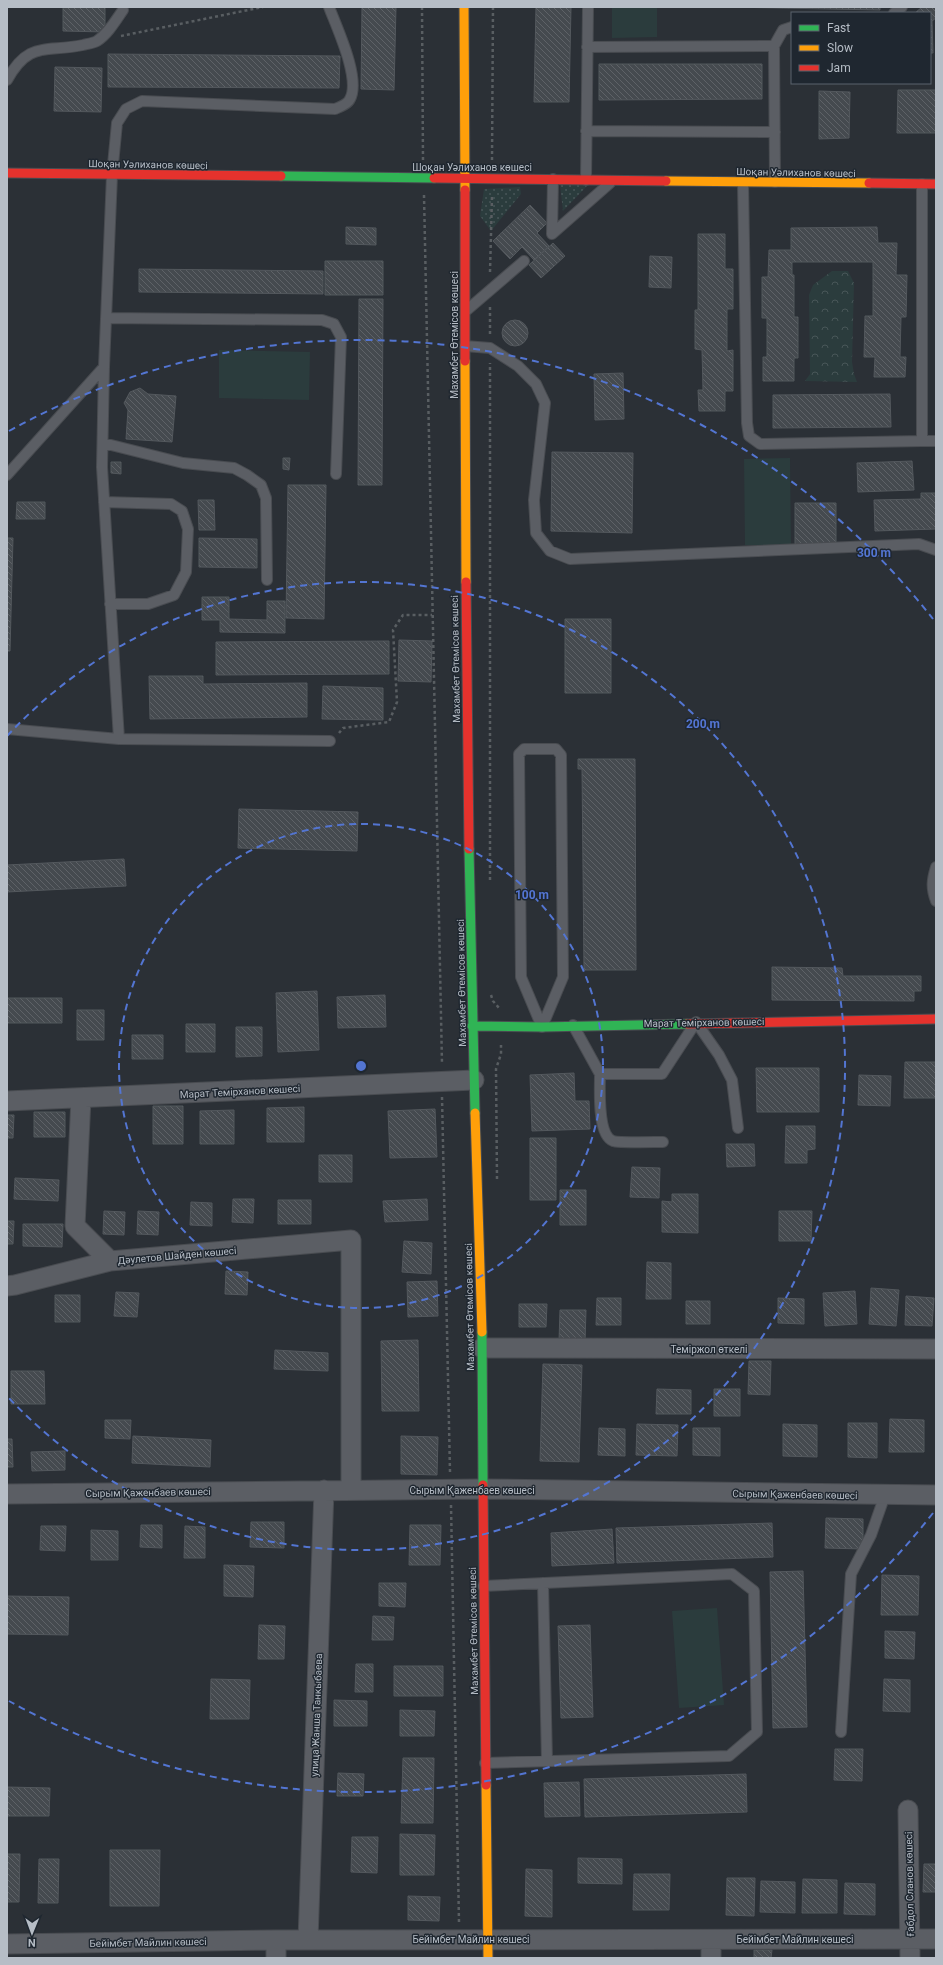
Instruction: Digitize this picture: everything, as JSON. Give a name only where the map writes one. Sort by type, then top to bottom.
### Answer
[{"type":"main road","name":"Махамбет Өтемісов көшесі","points":[[464,7],[466,706],[472,1026],[482,1348],[482,1489],[488,1958]]},
{"type":"main road","name":"Шоқан Уәлиханов көшесі","points":[[7,173],[936,184]]},
{"type":"main road","name":"Марат Темірханов көшесі","points":[[472,1026],[542,1027],[696,1022],[936,1018]]},
{"type":"street","name":"Марат Темірханов көшесі","points":[[7,1101],[474,1080]]},
{"type":"street","points":[[81,1098],[75,1226],[110,1261]]},
{"type":"street","name":"Дәулетов Шайден көшесі","points":[[7,1286],[110,1261],[351,1240],[351,1490]]},
{"type":"street","name":"Теміржол өткелі","points":[[482,1348],[936,1349]]},
{"type":"street","name":"Сырым Қаженбаев көшесі","points":[[7,1494],[482,1489],[936,1495]]},
{"type":"street","name":"улица Жанша Танкыбаева","points":[[308,1940],[324,1490]]},
{"type":"street","name":"Ғабдол Сланов көшесі","points":[[908,1810],[910,1958]]},
{"type":"street","name":"Бейімбет Майлин көшесі","points":[[7,1944],[276,1949],[308,1940],[488,1939],[711,1949],[936,1939]]},
{"type":"lane","points":[[119,739],[104,502],[102,444],[112,175],[117,123],[126,109],[142,101],[335,109],[344,105],[350,100],[353,85],[350,64],[329,7]]},
{"type":"lane","points":[[586,180],[588,7]]},
{"type":"lane","points":[[7,80],[15,65],[29,53],[46,48],[74,47],[97,41],[114,24],[123,10]]},
{"type":"lane","points":[[775,182],[774,46],[783,30],[791,27]]},
{"type":"lane","points":[[587,48],[774,46]]},
{"type":"lane","points":[[586,131],[775,132]]},
{"type":"lane","points":[[553,179],[552,234],[614,180]]},
{"type":"lane","points":[[743,182],[747,423],[749,436],[760,444],[936,441]]},
{"type":"lane","points":[[922,184],[922,441]]},
{"type":"lane","points":[[465,311],[524,261]]},
{"type":"lane","points":[[106,318],[322,320],[334,324],[341,337],[336,474]]},
{"type":"lane","points":[[465,346],[490,348],[518,366],[536,384],[545,403],[534,500],[536,533],[550,551],[570,559],[919,544],[936,550]]},
{"type":"lane","points":[[7,475],[104,367]]},
{"type":"lane","points":[[102,444],[183,464],[234,468],[247,474],[261,485],[266,498],[267,580]]},
{"type":"lane","points":[[104,502],[171,504],[182,511],[188,529],[186,572],[174,595],[148,604],[110,604]]},
{"type":"lane","points":[[7,729],[119,739],[330,741]]},
{"type":"lane","points":[[524,749],[556,749],[561,755],[563,977],[542,1027],[521,977],[519,754],[524,749]]},
{"type":"lane","points":[[936,867],[932,881],[932,891],[936,901]]},
{"type":"lane","points":[[600,1074],[662,1074],[696,1022],[719,1054],[732,1080],[738,1128]]},
{"type":"lane","points":[[573,1025],[600,1074],[602,1127],[606,1136],[613,1141],[663,1142]]},
{"type":"lane","points":[[841,1732],[851,1574],[871,1534],[885,1495]]},
{"type":"lane","points":[[483,1586],[732,1574],[754,1591],[757,1732],[729,1756],[485,1763]]},
{"type":"lane","points":[[543,1583],[547,1761]]},
{"type":"path","points":[[97,41],[264,7]]},
{"type":"path","points":[[422,7],[432,615],[459,1939]]},
{"type":"path","points":[[490,886],[490,289],[493,7]]},
{"type":"path","points":[[330,741],[343,728],[389,722],[397,702],[393,630],[403,615],[432,615]]},
{"type":"path","points":[[490,989],[493,1000],[499,1009],[500,1026],[501,1054],[496,1069],[497,1181]]},
{"type":"green space","points":[[612,7],[657,7],[657,37],[612,38]]},
{"type":"green space","points":[[560,185],[588,185],[563,211]]},
{"type":"green space","points":[[520,187],[521,194],[491,231],[480,216],[484,189]]},
{"type":"green space","points":[[832,271],[848,271],[854,283],[852,362],[857,382],[805,381],[810,374],[809,295],[813,285]]},
{"type":"green space","points":[[219,350],[310,352],[309,400],[219,398]]},
{"type":"green space","points":[[790,458],[791,545],[745,545],[744,459]]},
{"type":"green space","points":[[717,1608],[724,1705],[679,1708],[672,1611]]},
{"type":"building","points":[[63,7],[105,7],[105,32],[63,31]]},
{"type":"building","points":[[362,7],[396,7],[394,90],[361,89]]},
{"type":"building","points":[[536,7],[571,7],[569,102],[534,102]]},
{"type":"building","points":[[727,7],[880,7],[880,10]]},
{"type":"building","points":[[922,7],[936,7],[936,18],[932,21],[933,53],[931,53],[931,12],[916,12]]},
{"type":"building","points":[[108,54],[340,56],[339,88],[108,87]]},
{"type":"building","points":[[599,64],[762,64],[762,99],[599,100]]},
{"type":"building","points":[[55,67],[102,68],[101,112],[54,111]]},
{"type":"building","points":[[898,90],[936,90],[936,133],[897,133]]},
{"type":"building","points":[[819,91],[850,92],[849,138],[819,139]]},
{"type":"building","points":[[530,205],[547,223],[537,233],[549,246],[534,260],[522,247],[510,259],[493,241]]},
{"type":"building","points":[[346,227],[376,228],[376,245],[346,244]]},
{"type":"building","points":[[877,227],[878,243],[897,243],[896,275],[907,275],[906,317],[901,317],[900,357],[906,357],[905,377],[874,377],[875,357],[864,357],[865,316],[873,316],[873,262],[792,262],[792,275],[794,275],[794,317],[798,317],[798,358],[794,358],[794,381],[763,381],[763,357],[767,357],[767,318],[762,318],[762,277],[768,277],[769,250],[791,250],[791,228]]},
{"type":"building","points":[[698,234],[725,234],[725,269],[733,269],[733,309],[727,309],[727,351],[733,350],[733,391],[725,391],[725,411],[699,411],[698,390],[703,390],[702,350],[695,349],[695,310],[698,310]]},
{"type":"building","points":[[553,243],[565,256],[541,278],[529,265]]},
{"type":"building","points":[[650,256],[672,257],[671,288],[649,287]]},
{"type":"building","points":[[325,261],[383,261],[383,295],[325,295]]},
{"type":"building","points":[[139,269],[323,271],[323,294],[139,292]]},
{"type":"building","points":[[359,299],[383,299],[382,485],[358,485]]},
{"type":"building","points":[[515,320],[524,324],[528,333],[524,342],[515,346],[506,342],[502,333],[506,324]]},
{"type":"building","points":[[623,373],[624,419],[595,420],[594,374]]},
{"type":"building","points":[[140,388],[148,394],[176,396],[172,442],[126,439],[128,410],[124,403],[130,392]]},
{"type":"building","points":[[890,394],[891,427],[773,428],[773,395]]},
{"type":"building","points":[[552,452],[633,453],[632,533],[551,531]]},
{"type":"building","points":[[283,458],[290,458],[289,470],[283,469]]},
{"type":"building","points":[[912,461],[914,490],[858,492],[857,463]]},
{"type":"building","points":[[111,462],[121,462],[121,474],[111,473]]},
{"type":"building","points":[[288,485],[326,485],[324,619],[286,618]]},
{"type":"building","points":[[921,493],[936,493],[936,529],[875,531],[874,500],[921,499]]},
{"type":"building","points":[[198,500],[214,500],[215,530],[199,530]]},
{"type":"building","points":[[17,502],[45,502],[45,519],[16,519]]},
{"type":"building","points":[[795,503],[836,503],[836,547],[795,548]]},
{"type":"building","points":[[7,538],[13,538],[10,651],[7,651]]},
{"type":"building","points":[[199,538],[257,539],[257,568],[199,567]]},
{"type":"building","points":[[202,597],[229,597],[229,619],[267,620],[267,601],[285,601],[285,633],[220,632],[220,620],[202,620]]},
{"type":"building","points":[[565,619],[611,619],[611,693],[565,693]]},
{"type":"building","points":[[399,640],[432,641],[431,682],[398,681]]},
{"type":"building","points":[[389,641],[389,674],[216,675],[216,642]]},
{"type":"building","points":[[149,676],[203,676],[203,684],[307,683],[307,717],[150,719]]},
{"type":"building","points":[[323,686],[383,688],[383,720],[322,719]]},
{"type":"building","points":[[578,759],[635,759],[636,970],[584,970],[582,769],[578,769]]},
{"type":"building","points":[[239,809],[358,812],[357,851],[238,848]]},
{"type":"building","points":[[124,859],[126,886],[7,892],[7,865]]},
{"type":"building","points":[[772,967],[842,968],[843,976],[921,976],[921,991],[914,991],[914,1001],[772,1000]]},
{"type":"building","points":[[317,991],[319,1050],[278,1052],[276,993]]},
{"type":"building","points":[[385,995],[386,1027],[338,1028],[337,997]]},
{"type":"building","points":[[7,998],[62,998],[62,1023],[7,1023]]},
{"type":"building","points":[[77,1010],[104,1010],[104,1040],[77,1040]]},
{"type":"building","points":[[186,1024],[215,1024],[215,1052],[186,1052]]},
{"type":"building","points":[[236,1027],[262,1027],[262,1056],[236,1057]]},
{"type":"building","points":[[132,1035],[163,1035],[163,1059],[132,1059]]},
{"type":"building","points":[[905,1062],[936,1062],[936,1098],[904,1098]]},
{"type":"building","points":[[756,1068],[819,1068],[819,1112],[757,1112]]},
{"type":"building","points":[[574,1073],[575,1101],[589,1101],[590,1129],[532,1131],[530,1075]]},
{"type":"building","points":[[859,1075],[891,1076],[890,1106],[858,1105]]},
{"type":"building","points":[[153,1106],[183,1106],[183,1144],[153,1144]]},
{"type":"building","points":[[304,1107],[304,1142],[267,1142],[267,1108]]},
{"type":"building","points":[[435,1109],[437,1157],[390,1158],[388,1111]]},
{"type":"building","points":[[234,1110],[234,1144],[200,1144],[200,1111]]},
{"type":"building","points":[[34,1112],[65,1112],[65,1137],[34,1137]]},
{"type":"building","points":[[7,1115],[14,1115],[13,1138],[7,1138]]},
{"type":"building","points":[[786,1126],[815,1126],[815,1149],[807,1150],[807,1163],[785,1163]]},
{"type":"building","points":[[530,1138],[556,1138],[556,1200],[530,1200]]},
{"type":"building","points":[[726,1144],[754,1144],[755,1166],[727,1167]]},
{"type":"building","points":[[319,1155],[352,1155],[352,1182],[319,1182]]},
{"type":"building","points":[[632,1167],[660,1168],[659,1198],[630,1197]]},
{"type":"building","points":[[15,1178],[59,1180],[58,1201],[14,1199]]},
{"type":"building","points":[[560,1190],[586,1190],[586,1225],[560,1225]]},
{"type":"building","points":[[672,1194],[698,1194],[698,1233],[662,1232],[662,1201],[672,1202]]},
{"type":"building","points":[[233,1199],[254,1199],[253,1223],[232,1222]]},
{"type":"building","points":[[427,1199],[428,1220],[385,1222],[383,1201]]},
{"type":"building","points":[[278,1200],[311,1200],[311,1224],[278,1224]]},
{"type":"building","points":[[191,1202],[212,1203],[212,1226],[190,1225]]},
{"type":"building","points":[[104,1211],[125,1212],[124,1235],[103,1234]]},
{"type":"building","points":[[138,1211],[159,1212],[158,1235],[137,1234]]},
{"type":"building","points":[[779,1211],[812,1211],[811,1241],[779,1241]]},
{"type":"building","points":[[7,1221],[14,1221],[13,1244],[7,1244]]},
{"type":"building","points":[[23,1224],[63,1224],[62,1247],[23,1246]]},
{"type":"building","points":[[404,1241],[432,1243],[431,1274],[402,1272]]},
{"type":"building","points":[[647,1262],[671,1263],[671,1299],[646,1299]]},
{"type":"building","points":[[226,1271],[248,1272],[247,1295],[225,1294]]},
{"type":"building","points":[[437,1281],[438,1316],[408,1317],[407,1282]]},
{"type":"building","points":[[871,1288],[899,1290],[896,1326],[869,1324]]},
{"type":"building","points":[[855,1291],[857,1324],[825,1326],[823,1293]]},
{"type":"building","points":[[116,1292],[139,1293],[137,1317],[114,1316]]},
{"type":"building","points":[[55,1295],[80,1295],[80,1322],[55,1322]]},
{"type":"building","points":[[906,1296],[934,1298],[932,1326],[905,1325]]},
{"type":"building","points":[[597,1298],[621,1298],[621,1325],[596,1325]]},
{"type":"building","points":[[778,1298],[804,1299],[804,1324],[778,1323]]},
{"type":"building","points":[[686,1301],[710,1301],[710,1324],[686,1324]]},
{"type":"building","points":[[519,1304],[547,1304],[546,1327],[519,1327]]},
{"type":"building","points":[[560,1310],[586,1310],[585,1342],[559,1341]]},
{"type":"building","points":[[418,1340],[419,1411],[382,1411],[381,1341]]},
{"type":"building","points":[[275,1350],[328,1353],[328,1371],[274,1369]]},
{"type":"building","points":[[749,1361],[771,1361],[770,1395],[748,1394]]},
{"type":"building","points":[[543,1364],[582,1365],[579,1462],[540,1461]]},
{"type":"building","points":[[11,1371],[44,1371],[45,1404],[11,1404]]},
{"type":"building","points":[[657,1389],[691,1390],[691,1414],[656,1414]]},
{"type":"building","points":[[714,1389],[740,1389],[740,1416],[714,1416]]},
{"type":"building","points":[[890,1419],[924,1420],[924,1452],[889,1452]]},
{"type":"building","points":[[105,1420],[131,1420],[130,1439],[105,1438]]},
{"type":"building","points":[[848,1423],[877,1423],[877,1458],[848,1457]]},
{"type":"building","points":[[637,1424],[678,1425],[677,1456],[636,1455]]},
{"type":"building","points":[[783,1424],[817,1425],[817,1457],[783,1456]]},
{"type":"building","points":[[599,1428],[625,1429],[625,1456],[598,1455]]},
{"type":"building","points":[[693,1428],[720,1428],[720,1456],[693,1455]]},
{"type":"building","points":[[133,1436],[211,1440],[210,1467],[132,1463]]},
{"type":"building","points":[[401,1436],[438,1437],[437,1475],[401,1474]]},
{"type":"building","points":[[7,1439],[12,1439],[13,1467],[7,1467]]},
{"type":"building","points":[[65,1451],[65,1470],[32,1471],[31,1452]]},
{"type":"building","points":[[826,1518],[863,1519],[863,1549],[825,1548]]},
{"type":"building","points":[[251,1522],[284,1522],[284,1548],[250,1547]]},
{"type":"building","points":[[772,1523],[773,1557],[617,1563],[616,1528]]},
{"type":"building","points":[[141,1525],[162,1525],[162,1548],[140,1547]]},
{"type":"building","points":[[410,1525],[441,1525],[440,1565],[409,1565]]},
{"type":"building","points":[[41,1526],[66,1526],[65,1551],[40,1550]]},
{"type":"building","points":[[185,1526],[205,1527],[205,1558],[184,1558]]},
{"type":"building","points":[[612,1529],[614,1563],[552,1566],[551,1533]]},
{"type":"building","points":[[91,1530],[118,1531],[118,1560],[91,1560]]},
{"type":"building","points":[[224,1565],[254,1566],[253,1597],[224,1596]]},
{"type":"building","points":[[803,1571],[807,1727],[773,1728],[770,1572]]},
{"type":"building","points":[[882,1575],[919,1576],[918,1615],[881,1615]]},
{"type":"building","points":[[379,1583],[406,1583],[405,1607],[379,1606]]},
{"type":"building","points":[[7,1596],[69,1597],[68,1635],[7,1634]]},
{"type":"building","points":[[373,1616],[394,1617],[393,1640],[372,1640]]},
{"type":"building","points":[[259,1625],[285,1626],[284,1659],[258,1659]]},
{"type":"building","points":[[590,1625],[593,1717],[561,1718],[558,1626]]},
{"type":"building","points":[[885,1631],[915,1632],[914,1659],[885,1658]]},
{"type":"building","points":[[356,1664],[373,1664],[373,1692],[355,1692]]},
{"type":"building","points":[[394,1666],[443,1666],[443,1696],[394,1696]]},
{"type":"building","points":[[211,1679],[250,1680],[249,1719],[210,1719]]},
{"type":"building","points":[[884,1679],[910,1680],[910,1712],[883,1711]]},
{"type":"building","points":[[334,1700],[367,1701],[367,1726],[334,1726]]},
{"type":"building","points":[[400,1710],[435,1711],[434,1736],[400,1736]]},
{"type":"building","points":[[835,1749],[863,1749],[862,1781],[834,1780]]},
{"type":"building","points":[[403,1758],[434,1758],[433,1823],[401,1823]]},
{"type":"building","points":[[338,1773],[364,1774],[363,1796],[337,1796]]},
{"type":"building","points":[[746,1774],[747,1812],[585,1817],[584,1779]]},
{"type":"building","points":[[579,1782],[580,1816],[545,1817],[544,1783]]},
{"type":"building","points":[[7,1787],[50,1788],[49,1816],[7,1816]]},
{"type":"building","points":[[400,1834],[435,1835],[434,1875],[400,1875]]},
{"type":"building","points":[[352,1837],[378,1837],[377,1873],[351,1872]]},
{"type":"building","points":[[110,1850],[160,1850],[159,1906],[110,1906]]},
{"type":"building","points":[[7,1854],[20,1854],[19,1902],[7,1902]]},
{"type":"building","points":[[578,1858],[622,1859],[622,1884],[578,1883]]},
{"type":"building","points":[[39,1859],[59,1859],[58,1903],[38,1903]]},
{"type":"building","points":[[924,1864],[936,1864],[936,1892],[923,1892]]},
{"type":"building","points":[[526,1869],[552,1870],[552,1917],[525,1916]]},
{"type":"building","points":[[634,1874],[670,1874],[669,1910],[633,1910]]},
{"type":"building","points":[[727,1878],[755,1878],[754,1916],[726,1915]]},
{"type":"building","points":[[803,1879],[837,1880],[837,1913],[802,1913]]},
{"type":"building","points":[[761,1881],[795,1882],[795,1913],[760,1912]]},
{"type":"building","points":[[845,1883],[875,1884],[875,1915],[844,1914]]},
{"type":"building","points":[[408,1896],[440,1897],[439,1921],[408,1920]]},
{"type":"building","points":[[754,1950],[772,1950],[771,1958],[754,1958]]},
{"type":"traffic: fast","points":[[281,176],[434,178]]},
{"type":"traffic: fast","points":[[469,849],[475,1113]]},
{"type":"traffic: fast","points":[[472,1026],[542,1027],[687,1024]]},
{"type":"traffic: fast","points":[[482,1332],[483,1485]]},
{"type":"traffic: slow","points":[[464,7],[465,190]]},
{"type":"traffic: slow","points":[[666,181],[869,183]]},
{"type":"traffic: slow","points":[[465,361],[466,582]]},
{"type":"traffic: slow","points":[[475,1113],[482,1332]]},
{"type":"traffic: slow","points":[[486,1785],[488,1958]]},
{"type":"traffic: jam","points":[[7,173],[281,176]]},
{"type":"traffic: jam","points":[[434,178],[666,181]]},
{"type":"traffic: jam","points":[[869,183],[936,184]]},
{"type":"traffic: jam","points":[[465,190],[465,361]]},
{"type":"traffic: jam","points":[[466,582],[469,849]]},
{"type":"traffic: jam","points":[[687,1024],[936,1019]]},
{"type":"traffic: jam","points":[[483,1485],[486,1785]]}]
